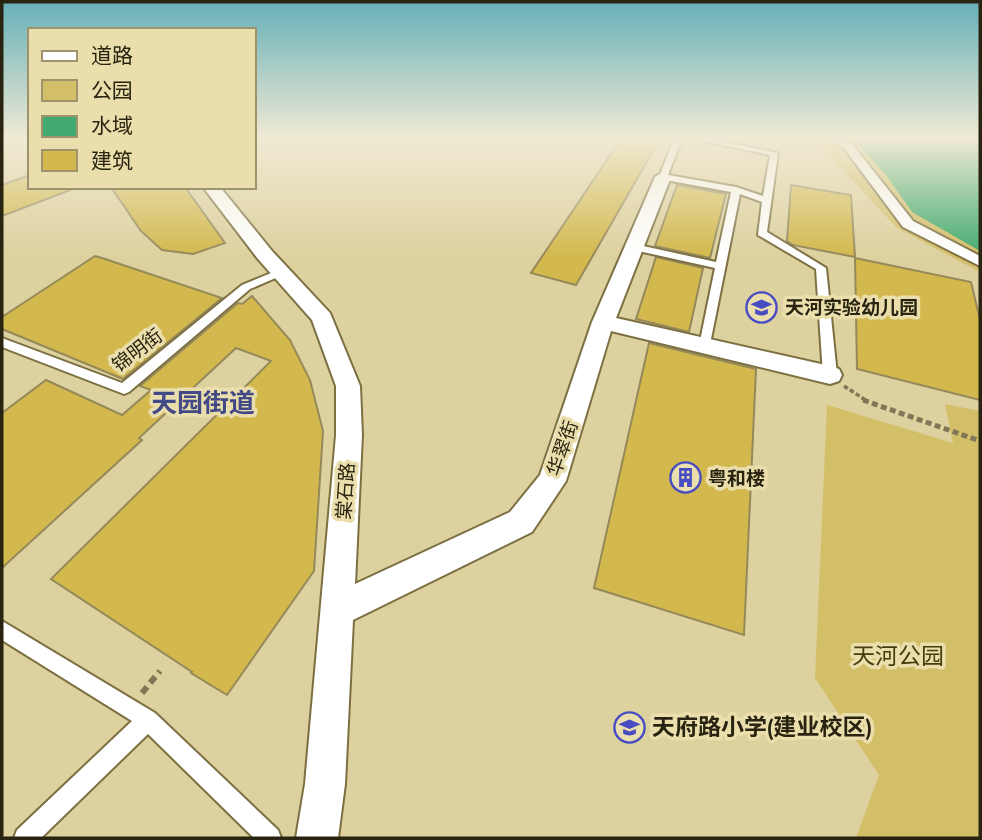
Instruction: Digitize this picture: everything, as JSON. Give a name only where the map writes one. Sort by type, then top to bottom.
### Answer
[{"type":"street","name":"华翠街","points":[[337,610],[521,522],[552,481],[603,322],[663,178]]},
{"type":"street","points":[[873,178],[908,224],[980,262]]},
{"type":"street","name":"棠石路","points":[[213,189],[322,318],[348,386],[349,435],[326,785],[317,838]]},
{"type":"street","points":[[603,322],[830,375]]},
{"type":"lane","points":[[670,178],[736,190],[767,201]]},
{"type":"lane","points":[[770,178],[762,233],[821,268],[830,375]]},
{"type":"lane","points":[[705,346],[736,190]]},
{"type":"lane","points":[[634,247],[721,266]]},
{"type":"lane","name":"锦明街","points":[[2,342],[124,389],[246,287],[281,272]]},
{"type":"lane","points":[[2,631],[139,714],[270,838]]},
{"type":"lane","points":[[25,838],[139,714]]},
{"type":"path","points":[[830,375],[861,399],[980,441]]},
{"type":"path","points":[[139,714],[160,671]]},
{"type":"green space","points":[[850,178],[980,178],[980,272],[897,228]]},
{"type":"green space","name":"天河公园","points":[[945,404],[980,411],[980,838],[856,838],[879,775],[815,678],[827,405],[953,443]]},
{"type":"water","points":[[888,178],[980,178],[980,251],[912,212]]},
{"type":"building","points":[[28,178],[28,189],[73,189],[2,216],[2,185]]},
{"type":"building","points":[[595,178],[637,178],[576,285],[531,273]]},
{"type":"building","points":[[677,185],[726,194],[710,258],[655,246]]},
{"type":"building","points":[[791,185],[851,195],[855,257],[793,245],[787,241]]},
{"type":"building","points":[[112,189],[186,189],[225,243],[193,254],[162,250],[141,231]]},
{"type":"building","points":[[95,256],[222,298],[123,379],[2,329],[2,317]]},
{"type":"building","points":[[656,257],[703,268],[689,332],[636,319]]},
{"type":"building","points":[[855,258],[971,282],[980,320],[980,400],[857,369]]},
{"type":"building","points":[[252,296],[290,340],[310,380],[323,431],[314,571],[227,695],[51,579],[271,361],[236,348],[139,438],[142,440],[2,568],[2,413],[46,380],[122,415],[151,390],[140,386],[238,303],[242,304]]},
{"type":"building","name":"粤和楼","points":[[649,343],[756,369],[744,635],[594,588]]},
{"type":"place","name":"天河实验幼儿园","points":[[762,307]]},
{"type":"place","name":"粤和楼","points":[[685,478]]},
{"type":"place","name":"天府路小学(建业校区)","points":[[629,727]]},
{"type":"district","name":"天园街道","points":[[203,403]]}]
